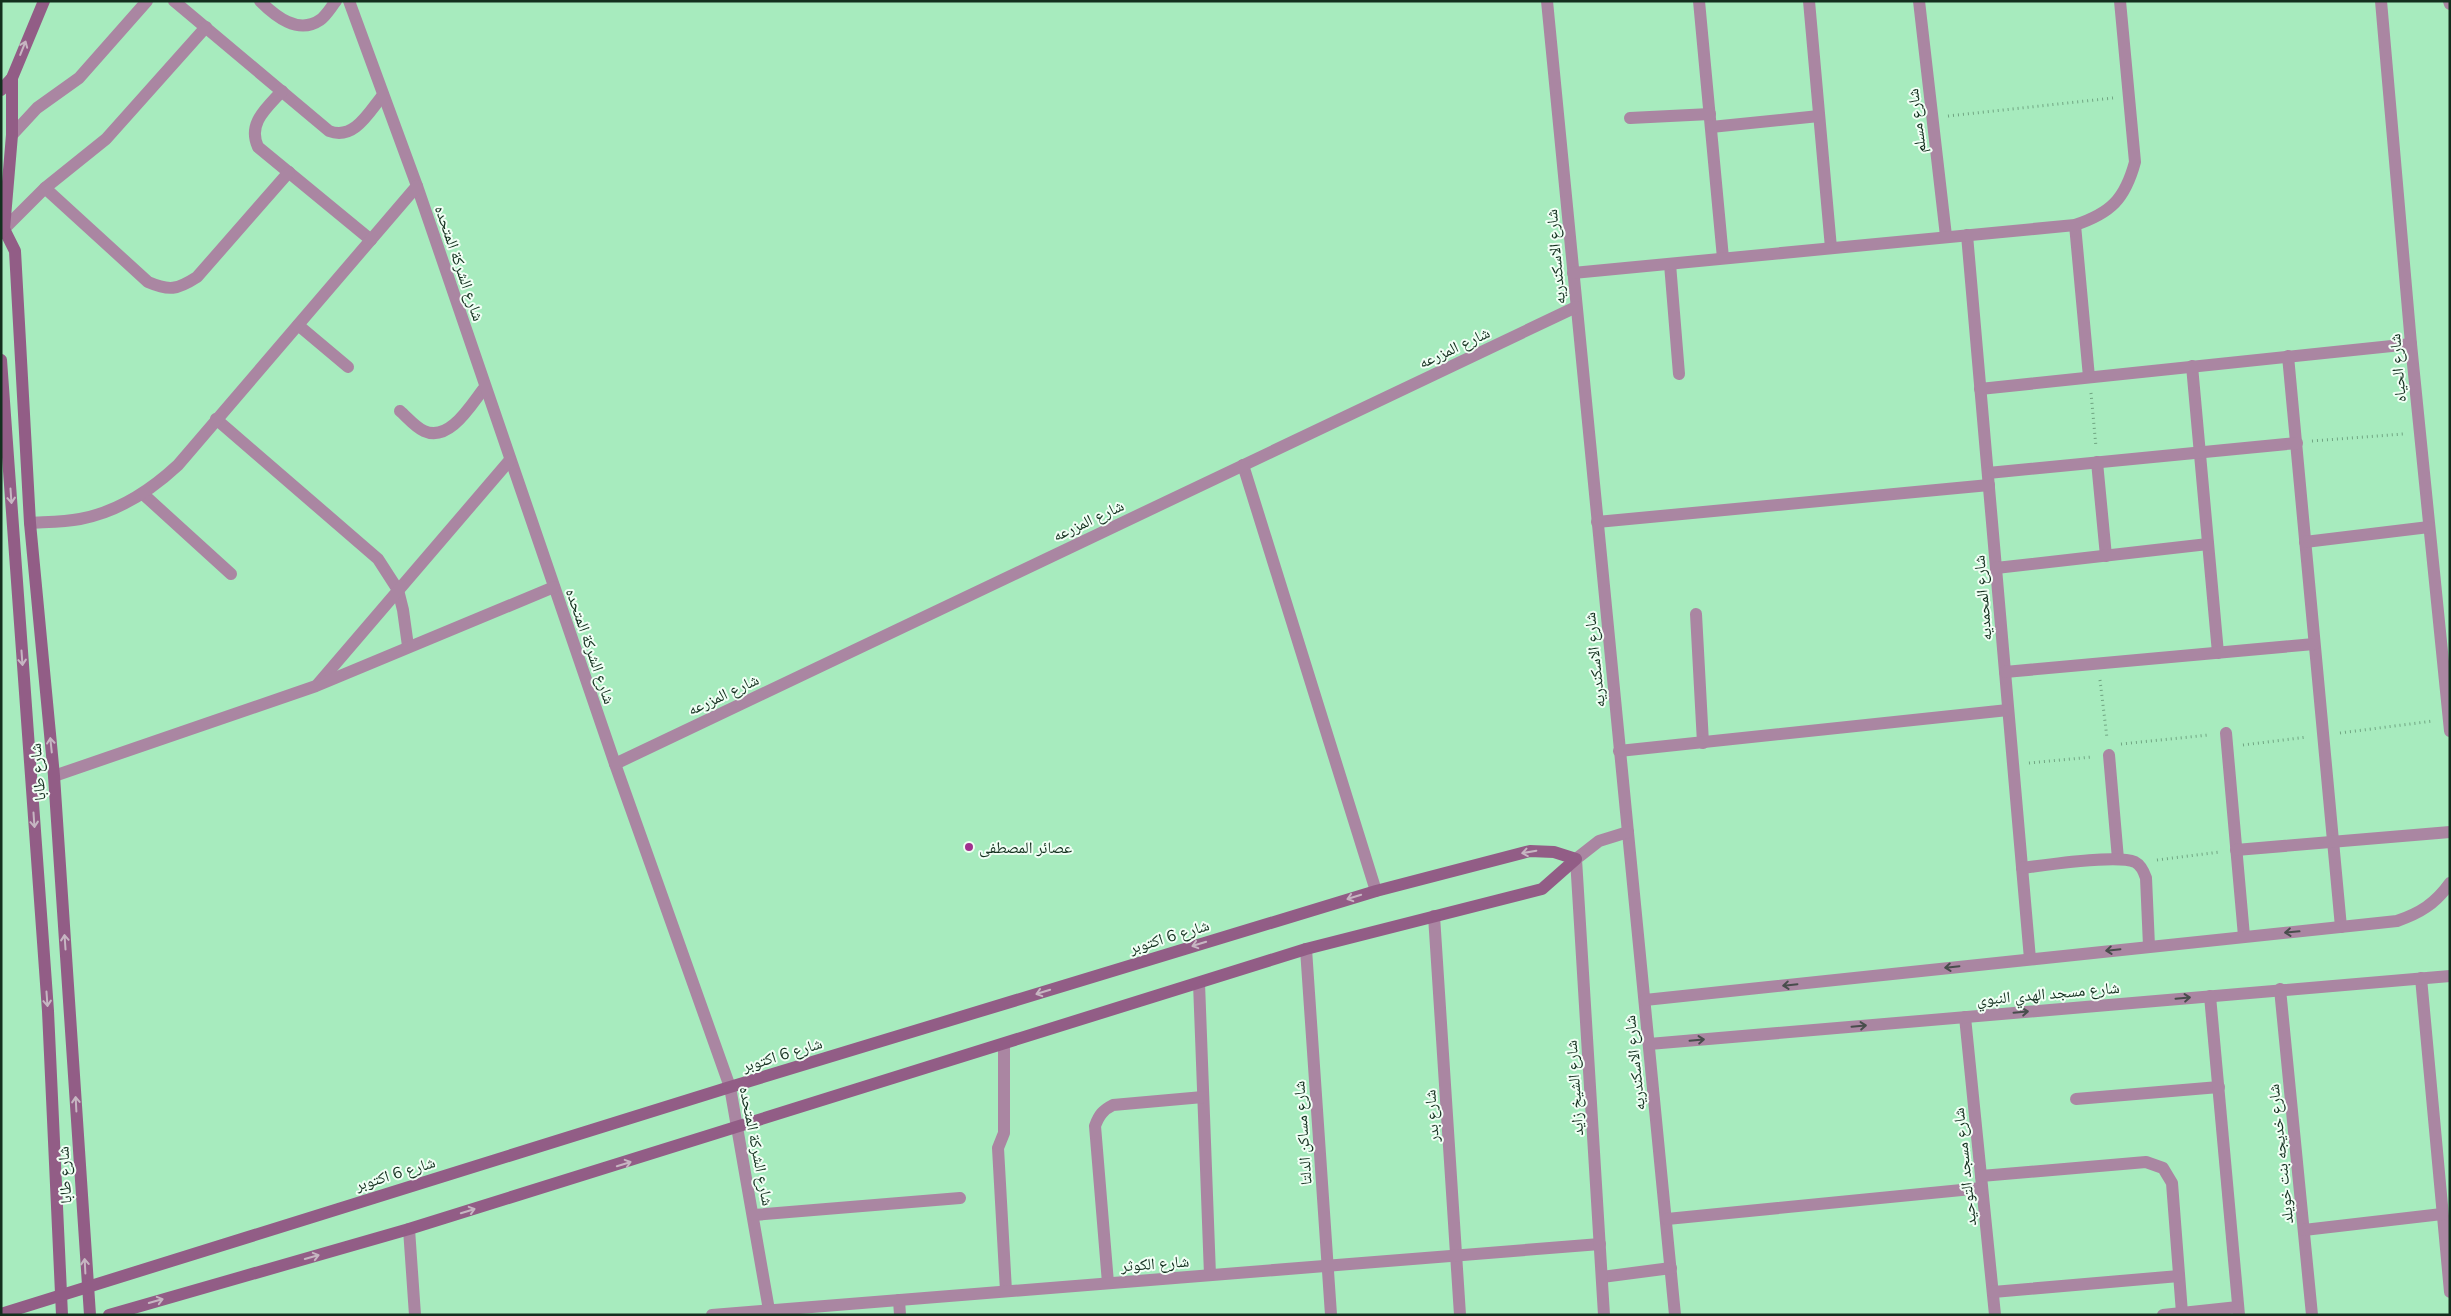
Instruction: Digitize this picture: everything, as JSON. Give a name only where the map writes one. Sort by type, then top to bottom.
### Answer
[{"type":"street","points":[[1,90],[12,78],[44,1]]},
{"type":"street","points":[[12,135],[37,108],[79,78],[147,1]]},
{"type":"street","points":[[174,1],[329,131],[337,134],[346,134],[354,129],[383,95]]},
{"type":"street","points":[[260,1],[277,18],[291,24],[306,25],[320,20],[336,1]]},
{"type":"street","name":"شارع الشركة المتحده","points":[[349,1],[417,186],[615,764],[730,1087],[754,1215],[769,1310]]},
{"type":"street","name":"شارع الاسكندريه","points":[[1547,1],[1596,522],[1675,1315]]},
{"type":"street","points":[[1699,1],[1723,258]]},
{"type":"street","points":[[1809,1],[1831,248]]},
{"type":"street","name":"شارع مسلم","points":[[1919,1],[1946,236]]},
{"type":"street","points":[[1573,273],[2074,225],[2097,218],[2116,204],[2129,184],[2135,162],[2120,1]]},
{"type":"street","name":"شارع الحياه","points":[[2380,1],[2411,344],[2449,725]]},
{"type":"street","points":[[2,230],[45,188],[106,139],[206,27]]},
{"type":"street","points":[[2,230],[12,135],[12,78]]},
{"type":"street","points":[[282,91],[257,119],[253,129],[258,147],[371,240]]},
{"type":"street","points":[[1630,118],[1710,120],[1819,116]]},
{"type":"street","points":[[45,188],[148,282],[164,289],[182,287],[197,277],[289,172]]},
{"type":"street","points":[[30,523],[80,519],[113,510],[143,494],[178,465],[417,186]]},
{"type":"street","points":[[2074,225],[2089,377]]},
{"type":"street","name":"شارع طابا","points":[[2,230],[15,250],[30,523],[54,776],[86,1286],[90,1315]]},
{"type":"street","name":"شارع المحمديه","points":[[1967,235],[2030,959]]},
{"type":"street","points":[[1670,264],[1679,374]]},
{"type":"street","name":"شارع المزرعه","points":[[615,764],[1576,307]]},
{"type":"street","points":[[298,325],[348,367]]},
{"type":"street","points":[[1980,389],[2411,344]]},
{"type":"street","points":[[2288,356],[2341,927]]},
{"type":"street","name":"شارع طابا","points":[[1,360],[48,1011],[62,1315]]},
{"type":"street","points":[[2192,366],[2218,653]]},
{"type":"street","points":[[400,411],[424,431],[435,433],[447,430],[485,387]]},
{"type":"street","points":[[216,419],[378,559],[398,590],[408,646]]},
{"type":"street","points":[[1596,522],[1989,479],[2097,462],[2297,443]]},
{"type":"street","points":[[316,686],[510,460]]},
{"type":"street","points":[[2097,462],[2106,556]]},
{"type":"street","points":[[1243,465],[1376,891]]},
{"type":"street","points":[[143,494],[231,574]]},
{"type":"street","points":[[2304,542],[2429,527]]},
{"type":"street","points":[[1996,568],[2208,544]]},
{"type":"street","points":[[54,776],[316,686],[408,646],[554,587]]},
{"type":"street","points":[[1696,614],[1703,743]]},
{"type":"street","points":[[2005,672],[2314,644]]},
{"type":"street","points":[[1619,751],[2008,710]]},
{"type":"street","points":[[2226,733],[2244,936]]},
{"type":"street","points":[[2108,750],[2118,859]]},
{"type":"street","points":[[109,1315],[410,1229],[1004,1045],[1306,949],[1542,888],[1599,841],[1628,832]]},
{"type":"street","points":[[2236,850],[2450,832]]},
{"type":"street","name":"شارع 6 اكتوبر","points":[[1,1314],[730,1087],[1376,891],[1530,851],[1554,852],[1576,859]]},
{"type":"street","name":"شارع الشيخ زايد","points":[[1576,859],[1604,1315]]},
{"type":"street","points":[[2022,868],[2118,859],[2137,863],[2146,878],[2149,946]]},
{"type":"street","points":[[1644,1000],[2397,921],[2420,913],[2439,898],[2450,883]]},
{"type":"street","name":"شارع بدر","points":[[1434,916],[1460,1315]]},
{"type":"street","name":"شارع مساكن الدلتا","points":[[1306,949],[1331,1315]]},
{"type":"street","name":"شارع مسجد الهدي النبوي","points":[[1649,1044],[2450,976]]},
{"type":"street","points":[[2421,978],[2450,1292]]},
{"type":"street","points":[[1199,983],[1210,1275]]},
{"type":"street","name":"شارع خديجه بنت خويلد","points":[[2280,990],[2312,1315]]},
{"type":"street","points":[[2163,1315],[2239,1311],[2210,996]]},
{"type":"street","name":"شارع مسجد التوحيد","points":[[1965,1017],[1995,1315]]},
{"type":"street","points":[[1004,1045],[1004,1133],[998,1148],[1006,1291]]},
{"type":"street","points":[[2076,1099],[2219,1088]]},
{"type":"street","points":[[1108,1283],[1096,1126],[1098,1116],[1104,1109],[1113,1105],[1203,1097]]},
{"type":"street","points":[[1666,1219],[2146,1162],[2155,1164],[2169,1175],[2172,1183],[2182,1313]]},
{"type":"street","points":[[754,1215],[960,1198]]},
{"type":"street","points":[[2304,1230],[2442,1214]]},
{"type":"street","points":[[410,1229],[415,1315]]},
{"type":"street","name":"شارع الكوثر","points":[[712,1315],[1600,1244]]},
{"type":"street","points":[[1602,1277],[1671,1268]]},
{"type":"street","points":[[1993,1292],[2179,1276]]},
{"type":"street","points":[[899,1300],[900,1315]]},
{"type":"path","points":[[1932,118],[2128,96]]},
{"type":"path","points":[[2089,377],[2097,462]]},
{"type":"path","points":[[2297,443],[2420,433]]},
{"type":"path","points":[[2098,664],[2108,750]]},
{"type":"path","points":[[2227,746],[2322,735],[2449,725]]},
{"type":"path","points":[[2013,765],[2226,733]]},
{"type":"path","points":[[2137,863],[2236,850]]},
{"type":"place","name":"عصائر المصطفى","points":[[969,847]]}]
